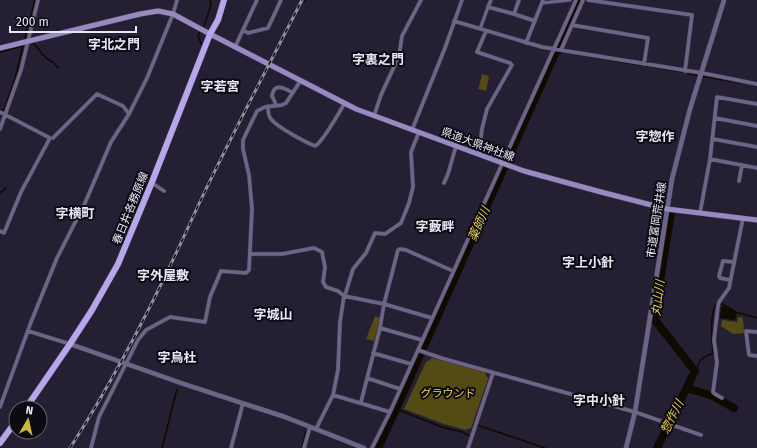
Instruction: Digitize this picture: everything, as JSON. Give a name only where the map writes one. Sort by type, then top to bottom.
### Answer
[{"type":"main road","name":"春日井各務原線","points":[[32,400],[92,310],[118,264],[152,183],[210,34],[218,20],[224,0]]},
{"type":"main road","points":[[0,48],[140,14],[158,11],[173,14]]},
{"type":"main road","name":"県道大県神社線","points":[[173,14],[356,109],[509,166],[667,209],[757,220]]},
{"type":"main road","points":[[0,443],[8,432]]},
{"type":"street","points":[[0,129],[21,70],[38,0]]},
{"type":"street","points":[[0,404],[57,258],[85,203],[111,142],[129,114],[147,78],[173,14],[177,0]]},
{"type":"street","points":[[235,46],[257,0]]},
{"type":"street","points":[[243,30],[248,32],[268,28],[281,0]]},
{"type":"street","points":[[374,116],[381,96],[399,56],[402,36],[421,0]]},
{"type":"street","points":[[412,130],[462,0]]},
{"type":"street","points":[[480,29],[491,0]]},
{"type":"street","points":[[514,14],[519,0]]},
{"type":"street","points":[[526,43],[543,2],[570,0]]},
{"type":"street","points":[[372,448],[419,350],[422,340],[576,0]]},
{"type":"street","points":[[561,50],[583,0]]},
{"type":"street","points":[[588,0],[692,15],[685,71]]},
{"type":"street","name":"市道富岡荒井線","points":[[626,448],[635,412],[667,209],[680,147],[724,0]]},
{"type":"street","points":[[488,7],[535,21]]},
{"type":"street","points":[[454,22],[553,50],[561,50],[702,73],[757,84]]},
{"type":"street","points":[[572,25],[648,38],[644,64]]},
{"type":"street","points":[[479,154],[480,139],[487,109],[512,65],[477,52],[486,31]]},
{"type":"street","points":[[91,448],[99,417],[143,332],[167,318],[173,317],[205,322],[210,297],[221,271],[246,273],[249,270],[251,254],[251,190],[242,144],[258,111],[268,106],[286,103],[301,80]]},
{"type":"street","points":[[275,106],[272,96],[275,89],[282,87],[293,93]]},
{"type":"street","points":[[53,138],[97,94],[123,106],[129,114]]},
{"type":"street","points":[[700,213],[713,139],[717,97],[757,104]]},
{"type":"street","points":[[268,106],[268,113],[271,120],[315,146],[323,138],[345,103]]},
{"type":"street","points":[[0,112],[50,138],[21,192],[4,233],[0,231]]},
{"type":"street","points":[[715,118],[757,126]]},
{"type":"street","points":[[316,429],[333,395],[338,370],[340,322],[344,296],[353,269],[366,253],[375,233],[385,234],[401,223],[413,187],[411,156],[412,148],[419,132]]},
{"type":"street","points":[[713,139],[757,147]]},
{"type":"street","points":[[444,183],[456,146]]},
{"type":"street","points":[[710,159],[757,168]]},
{"type":"street","points":[[739,181],[742,165]]},
{"type":"street","points":[[152,183],[164,191]]},
{"type":"street","points":[[722,398],[713,392],[717,362],[714,340],[718,304],[728,291],[743,218]]},
{"type":"street","points":[[251,254],[282,254],[314,248],[322,252],[325,267],[324,285],[328,289],[338,291],[344,296],[384,304],[432,318]]},
{"type":"street","points":[[361,402],[380,328],[384,304],[400,249],[406,250],[453,271]]},
{"type":"street","points":[[730,280],[719,276],[723,261],[734,262]]},
{"type":"street","points":[[380,328],[422,340]]},
{"type":"street","points":[[28,331],[242,403],[316,429],[364,448]]},
{"type":"street","points":[[757,332],[746,331],[749,355],[757,356]]},
{"type":"street","points":[[419,350],[493,373],[635,412],[670,425],[701,434]]},
{"type":"street","points":[[373,353],[411,364]]},
{"type":"street","points":[[468,448],[493,373]]},
{"type":"street","points":[[367,378],[400,389]]},
{"type":"street","points":[[333,395],[361,402],[390,412]]},
{"type":"street","points":[[231,448],[242,403]]},
{"type":"street","points":[[304,448],[310,427]]},
{"type":"green space","points":[[482,74],[489,76],[486,91],[478,89]]},
{"type":"green space","points":[[375,316],[381,318],[374,341],[366,339]]},
{"type":"green space","points":[[738,317],[743,318],[744,333],[733,334],[721,326],[722,320],[737,322]]},
{"type":"green space","name":"グラウンド","points":[[432,358],[485,372],[488,379],[471,428],[466,430],[444,424],[404,409],[426,362]]},
{"type":"shaded area","points":[[723,306],[737,313],[735,320],[720,318],[721,307]]},
{"type":"waterway","points":[[25,38],[35,0]]},
{"type":"waterway","points":[[204,26],[211,5],[210,0]]},
{"type":"waterway","name":"薬師川","points":[[378,448],[579,0]]},
{"type":"waterway","points":[[200,31],[198,37],[202,45]]},
{"type":"waterway","points":[[32,43],[58,68]]},
{"type":"waterway","points":[[0,52],[23,46],[15,79],[4,110],[0,110]]},
{"type":"waterway","points":[[560,53],[564,52]]},
{"type":"waterway","points":[[586,56],[683,72]]},
{"type":"waterway","points":[[689,74],[741,83]]},
{"type":"waterway","points":[[0,193],[6,188]]},
{"type":"waterway","name":"丸山川","points":[[657,448],[695,371],[654,319],[671,212]]},
{"type":"waterway","name":"丸山川","points":[[695,371],[702,359],[713,353],[712,315],[716,304],[722,304],[736,312],[757,318]]},
{"type":"waterway","name":"惣作川","points":[[687,388],[713,396],[734,408]]},
{"type":"waterway","points":[[162,448],[177,389]]},
{"type":"waterway","points":[[396,409],[442,427],[462,432],[472,437]]},
{"type":"waterway","points":[[477,425],[545,448]]},
{"type":"waterway","points":[[302,448],[306,431]]},
{"type":"railway","points":[[70,448],[105,390],[138,330],[222,156],[302,0]]},
{"type":"district","name":"字北之門","points":[[114,44]]},
{"type":"district","name":"字裏之門","points":[[378,59]]},
{"type":"district","name":"字若宮","points":[[220,86]]},
{"type":"district","name":"字惣作","points":[[655,136]]},
{"type":"district","name":"字横町","points":[[75,213]]},
{"type":"district","name":"字藪畔","points":[[435,226]]},
{"type":"district","name":"字上小針","points":[[588,262]]},
{"type":"district","name":"字外屋敷","points":[[163,275]]},
{"type":"district","name":"字城山","points":[[273,314]]},
{"type":"district","name":"字烏杜","points":[[177,357]]},
{"type":"district","name":"字中小針","points":[[599,400]]}]
